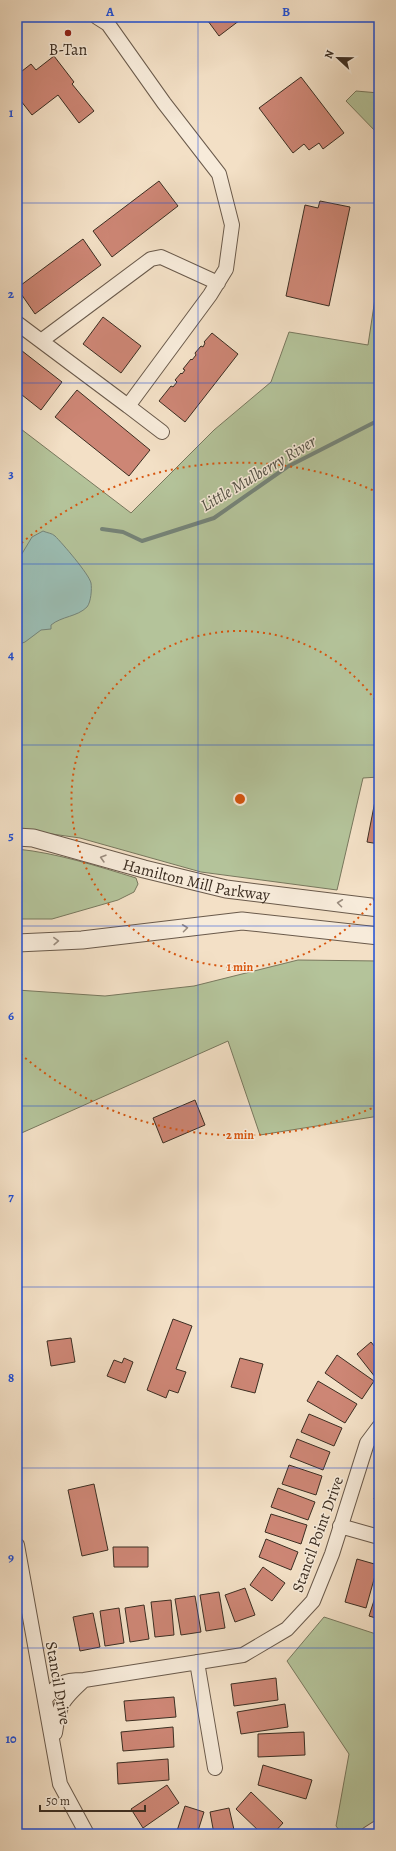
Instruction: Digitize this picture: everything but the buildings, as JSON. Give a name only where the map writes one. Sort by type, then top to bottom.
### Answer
[{"type":"street","points":[[104,19],[164,103],[219,174],[232,225],[226,270],[128,406]]},
{"type":"street","points":[[41,341],[151,259],[161,257],[218,283]]},
{"type":"street","points":[[17,323],[162,432]]},
{"type":"street","name":"Hamilton Mill Parkway","points":[[17,837],[33,838],[144,869],[226,889],[379,908]]},
{"type":"street","name":"Hamilton Mill Parkway","points":[[17,943],[82,940],[242,921],[379,936]]},
{"type":"street","name":"Stancil Point Drive","points":[[45,1699],[58,1684],[68,1680],[84,1680],[243,1655],[287,1629],[313,1601],[367,1444],[379,1427]]},
{"type":"street","points":[[340,1526],[379,1537]]},
{"type":"street","name":"Stancil Drive","points":[[17,1545],[60,1784],[83,1829]]},
{"type":"street","points":[[197,1662],[215,1768]]},
{"type":"street","points":[[53,1745],[59,1710],[66,1696],[84,1680]]},
{"type":"street","points":[[368,1834],[379,1827]]},
{"type":"green space","points":[[356,91],[379,93],[379,135],[346,101]]},
{"type":"green space","points":[[379,272],[379,777],[363,778],[337,890],[201,872],[80,838],[17,829],[17,426],[131,513],[214,430],[271,382],[289,332],[368,345]]},
{"type":"green space","points":[[17,849],[62,857],[92,865],[136,878],[138,884],[134,892],[118,900],[52,919],[17,919]]},
{"type":"green space","points":[[298,960],[379,961],[379,1116],[260,1135],[228,1041],[17,1135],[17,990],[105,996],[194,986]]},
{"type":"green space","points":[[324,1617],[379,1635],[379,1831],[374,1834],[342,1834],[336,1826],[349,1754],[287,1661]]},
{"type":"water","points":[[43,531],[55,536],[86,573],[91,583],[90,599],[87,607],[83,610],[55,622],[51,625],[51,629],[41,630],[25,642],[17,645],[17,562],[32,537]]},
{"type":"waterway","name":"Little Mulberry River","points":[[102,529],[123,532],[142,541],[214,518],[287,467],[379,420]]},
{"type":"place","name":"B-Tan","points":[[68,33]]}]
